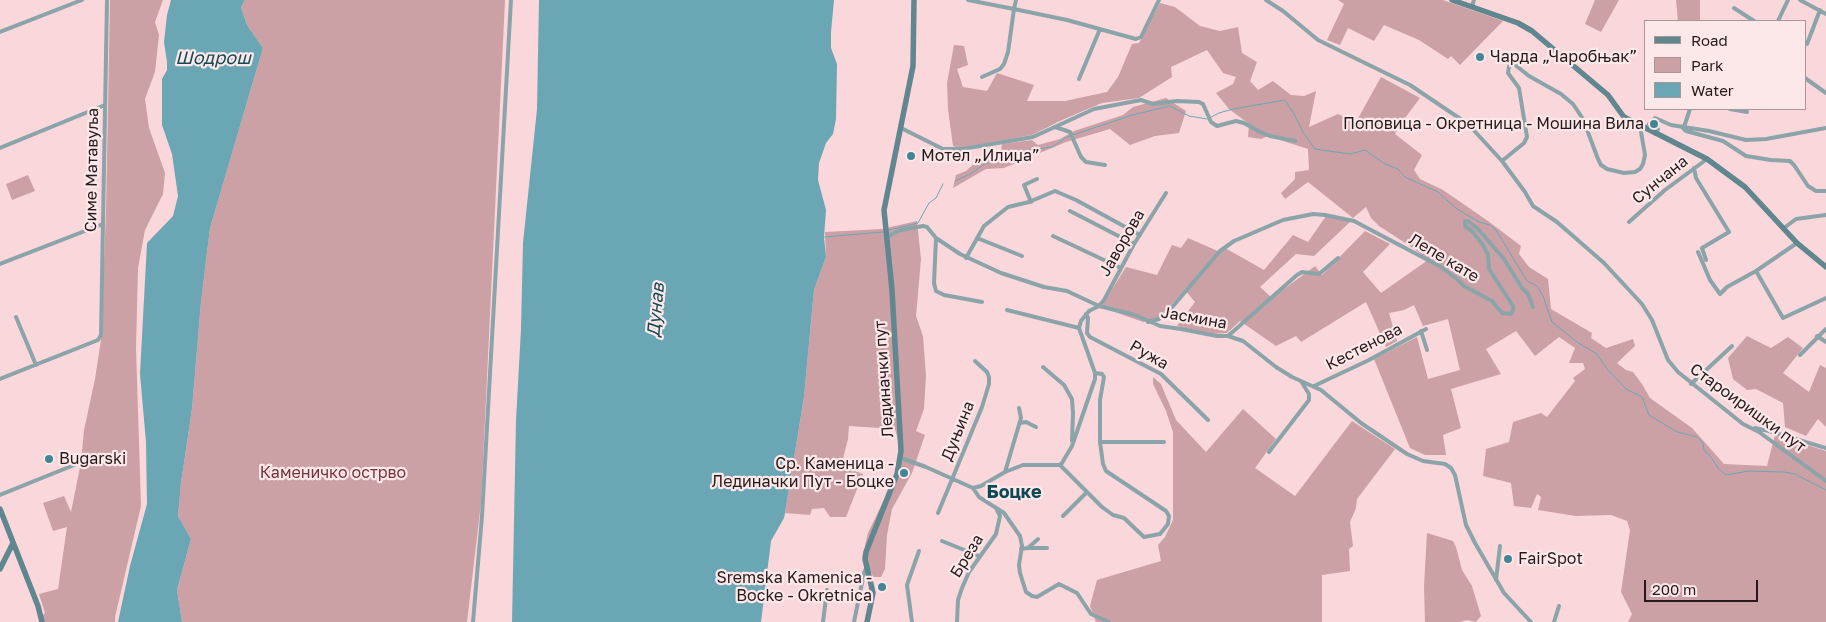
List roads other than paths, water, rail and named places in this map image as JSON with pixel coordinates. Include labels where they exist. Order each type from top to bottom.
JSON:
[{"type":"main road","name":"Лединачки пут","points":[[867,622],[873,593],[865,559],[866,548],[901,458],[902,443],[885,225],[886,196],[913,66],[914,0]]},
{"type":"main road","points":[[1452,0],[1473,3],[1532,30],[1604,91],[1624,117],[1707,159],[1745,187],[1797,243],[1826,267]]},
{"type":"main road","points":[[0,509],[38,606],[42,622]]},
{"type":"main road","points":[[0,569],[13,543]]},
{"type":"main road","points":[[7,556],[17,553]]},
{"type":"street","points":[[0,32],[82,0]]},
{"type":"street","name":"Симе Матавуља","points":[[36,365],[98,340],[101,332],[107,0]]},
{"type":"street","points":[[473,622],[482,516],[511,0]]},
{"type":"street","points":[[968,0],[1067,20],[1134,39],[1139,38],[1159,0]]},
{"type":"street","points":[[982,77],[1000,69],[1004,64],[1008,52],[1016,0]]},
{"type":"street","name":"Староиришки пут","points":[[1266,0],[1283,11],[1318,40],[1410,85],[1468,124],[1502,161],[1533,206],[1558,222],[1597,257],[1642,304],[1652,320],[1668,360],[1691,384],[1743,424],[1826,481]]},
{"type":"street","points":[[1778,20],[1788,0]]},
{"type":"street","points":[[1800,0],[1826,14]]},
{"type":"street","points":[[1734,8],[1752,20]]},
{"type":"street","points":[[1807,44],[1820,10]]},
{"type":"street","points":[[1079,79],[1100,29]]},
{"type":"street","points":[[1502,161],[1528,137],[1519,88],[1508,73],[1509,66],[1514,64],[1529,76],[1561,94],[1573,104],[1583,119],[1601,165],[1624,173],[1635,172],[1643,164],[1646,155],[1645,126],[1655,118],[1671,125],[1708,130],[1746,140],[1766,139],[1826,128]]},
{"type":"street","points":[[1806,79],[1826,92]]},
{"type":"street","points":[[901,128],[943,149],[962,149],[1033,137],[1094,109],[1141,100],[1153,104],[1177,101],[1199,102],[1203,104],[1211,122],[1217,126],[1236,120],[1270,136],[1295,141]]},
{"type":"street","points":[[0,148],[106,106]]},
{"type":"street","points":[[1683,127],[1690,110]]},
{"type":"street","points":[[1736,110],[1747,112]]},
{"type":"street","points":[[1683,127],[1686,131],[1723,141],[1746,156],[1790,161],[1808,186],[1816,191],[1826,191]]},
{"type":"street","points":[[1054,128],[1072,135],[1081,157],[1086,162],[1105,165]]},
{"type":"street","name":"Сунчана","points":[[1629,222],[1665,190],[1707,159]]},
{"type":"street","points":[[1694,168],[1696,178],[1729,232],[1702,248],[1706,260]]},
{"type":"street","points":[[1031,202],[1024,186],[1037,179]]},
{"type":"street","points":[[966,258],[984,226],[1008,207],[1031,202],[1058,192],[1140,234]]},
{"type":"street","name":"Јаворова","points":[[1100,306],[1134,244],[1166,193]]},
{"type":"street","points":[[1070,211],[1134,244]]},
{"type":"street","name":"Лепе кате","points":[[1148,322],[1159,319],[1168,312],[1220,251],[1234,241],[1283,220],[1313,214],[1354,221],[1441,267],[1464,286],[1492,301],[1502,313],[1511,314],[1513,306],[1489,269],[1488,255],[1472,231],[1464,226],[1465,221],[1468,221],[1479,230],[1504,259],[1522,288],[1528,294],[1533,307]]},
{"type":"street","points":[[1784,228],[1796,220],[1826,215]]},
{"type":"street","points":[[0,264],[103,224]]},
{"type":"street","name":"Јасмина","points":[[886,235],[921,225],[927,227],[936,238],[966,258],[1001,274],[1044,287],[1067,291],[1100,306],[1135,315],[1148,322],[1167,328],[1228,336],[1243,340],[1276,368],[1314,386],[1361,423],[1407,454],[1423,461],[1440,462],[1451,468],[1455,475],[1466,525],[1509,601],[1531,622]]},
{"type":"street","points":[[1053,236],[1121,268]]},
{"type":"street","points":[[936,238],[934,283],[936,291],[944,295],[982,302]]},
{"type":"street","points":[[977,238],[1022,256]]},
{"type":"street","points":[[1698,252],[1710,280],[1720,294],[1727,286],[1756,271],[1797,243]]},
{"type":"street","points":[[1228,336],[1297,275],[1302,272],[1319,274],[1338,258]]},
{"type":"street","points":[[1756,271],[1785,319],[1826,298]]},
{"type":"street","points":[[973,488],[981,486],[1005,472],[1030,464],[1060,465],[1065,461],[1084,409],[1090,398],[1095,373],[1079,328],[1086,314],[1100,306]]},
{"type":"street","points":[[1007,310],[1079,328]]},
{"type":"street","name":"Ружа","points":[[1086,314],[1088,318],[1087,332],[1090,337],[1161,374],[1208,420]]},
{"type":"street","points":[[0,379],[36,365],[16,317]]},
{"type":"street","points":[[1800,355],[1826,329]]},
{"type":"street","name":"Кестенова","points":[[1314,386],[1369,360],[1423,330],[1427,350]]},
{"type":"street","points":[[1817,336],[1826,342]]},
{"type":"street","points":[[1691,384],[1732,346]]},
{"type":"street","name":"Дуњина","points":[[938,513],[982,407],[989,384],[989,377],[986,372],[975,361]]},
{"type":"street","points":[[1043,366],[1064,385],[1072,399],[1072,446]]},
{"type":"street","points":[[1060,465],[1102,507],[1113,515],[1124,518],[1144,537],[1160,534],[1166,527],[1169,520],[1166,511],[1106,471],[1103,464],[1100,442],[1100,400],[1104,377],[1102,374],[1095,373]]},
{"type":"street","points":[[1269,452],[1309,400],[1309,394],[1301,381]]},
{"type":"street","points":[[1005,472],[1020,423],[1021,414],[1019,408]]},
{"type":"street","points":[[1020,423],[1026,422],[1036,427]]},
{"type":"street","points":[[1750,428],[1769,431],[1826,448]]},
{"type":"street","points":[[1100,442],[1164,442]]},
{"type":"street","points":[[901,458],[973,488],[979,497],[994,506],[1008,518],[1021,540],[1019,565],[1026,592],[1037,596],[1059,584],[1077,593],[1091,614],[1109,622]]},
{"type":"street","points":[[0,495],[79,463]]},
{"type":"street","points":[[1063,516],[1086,492]]},
{"type":"street","name":"Бреза","points":[[957,622],[959,594],[969,572],[996,534],[1000,516],[994,506]]},
{"type":"street","points":[[942,540],[979,556]]},
{"type":"street","points":[[1028,548],[1038,540]]},
{"type":"street","points":[[1496,580],[1500,546]]},
{"type":"street","points":[[1021,549],[1047,548]]},
{"type":"street","points":[[912,622],[907,585],[919,551]]},
{"type":"street","points":[[854,622],[867,566]]},
{"type":"street","points":[[823,622],[827,590]]},
{"type":"street","points":[[1554,622],[1559,606]]},
{"type":"water","name":"Шодрош","points":[[171,0],[245,0],[241,7],[247,25],[263,48],[210,228],[201,302],[192,409],[178,516],[191,539],[177,590],[182,622],[118,622],[130,566],[147,504],[146,442],[140,374],[147,243],[173,216],[178,196],[172,154],[162,125],[162,79],[167,70],[164,42]]},
{"type":"water","name":"Дунав","points":[[539,0],[834,0],[831,48],[837,64],[836,119],[833,134],[826,143],[819,163],[818,180],[826,210],[824,237],[826,257],[814,290],[804,397],[784,518],[771,541],[761,622],[512,622],[516,420],[523,243],[537,109]]},
{"type":"waterway","points":[[955,181],[986,163],[1013,160],[1023,151],[1052,147],[1067,137],[1132,115],[1170,106],[1189,116],[1207,119],[1233,109],[1285,100],[1315,149],[1350,154],[1365,150],[1385,164],[1398,169],[1405,177],[1438,192],[1457,209],[1479,222],[1490,225],[1496,230],[1527,281],[1537,286],[1543,296],[1552,322],[1577,342],[1597,354],[1607,369],[1626,389],[1642,397],[1649,415],[1677,432],[1697,437],[1703,443],[1704,450],[1726,475],[1749,471],[1784,472],[1795,474],[1826,490]]},
{"type":"waterway","points":[[889,230],[918,223],[929,203],[936,198],[943,184]]},
{"type":"waterway","points":[[824,237],[883,232]]},
{"type":"place","name":"Чарда „Чаробњак”","points":[[1480,57]]},
{"type":"place","name":"Поповица - Окретница - Мошина Вила","points":[[1654,124]]},
{"type":"place","name":"Мотел „Илиџа”","points":[[911,156]]},
{"type":"place","name":"Bugarski","points":[[49,459]]},
{"type":"place","name":"Ср. Каменица - Лединачки Пут - Боцке","points":[[904,473]]},
{"type":"place","name":"FairSpot","points":[[1508,559]]},
{"type":"place","name":"Sremska Kamenica - Bocke - Okretnica","points":[[882,587]]},
{"type":"district","name":"Боцке","points":[[1014,492]]},
{"type":"park label","name":"Каменичко острво","points":[[333,473]]}]
